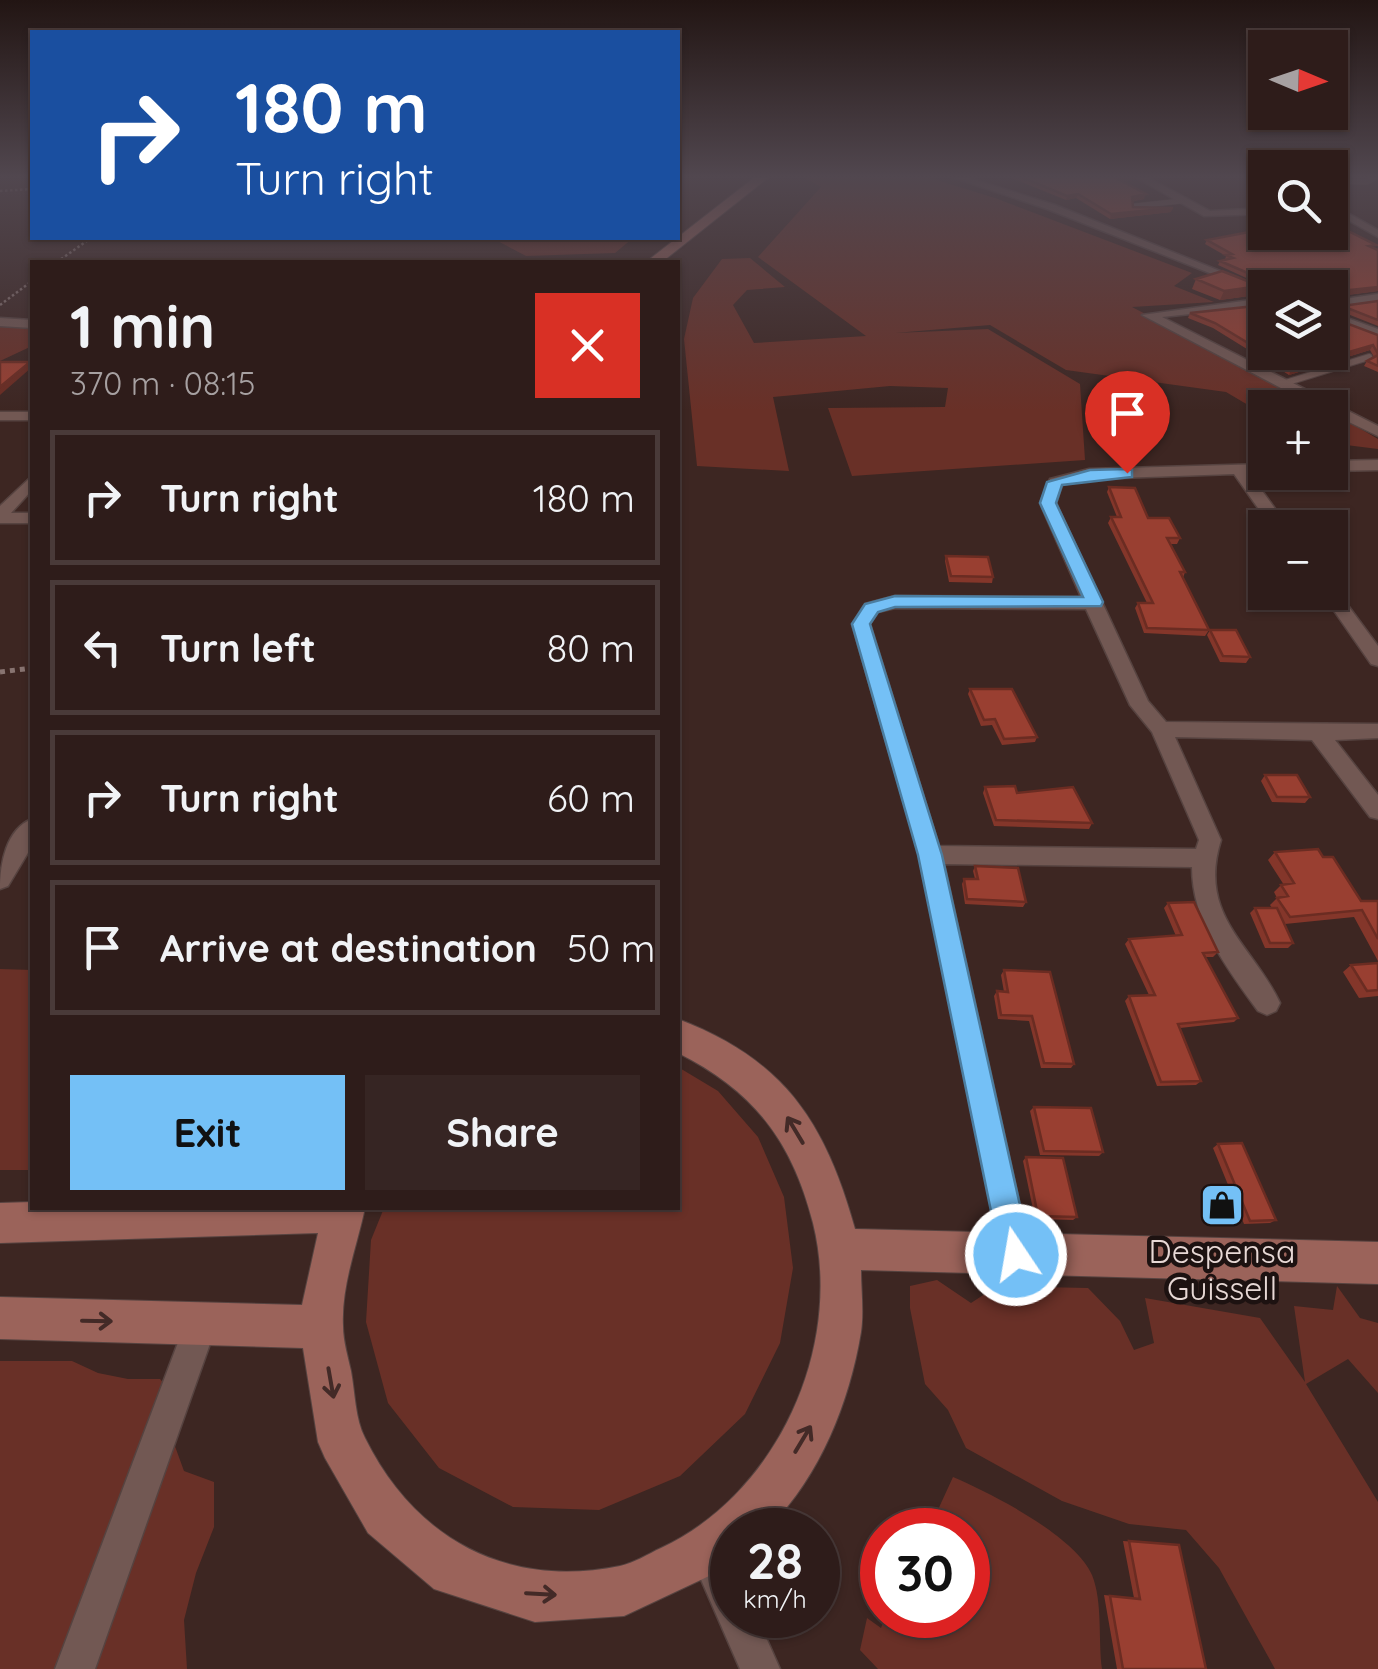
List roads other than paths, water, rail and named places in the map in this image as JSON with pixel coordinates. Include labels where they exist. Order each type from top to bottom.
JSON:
[{"type":"main road","points":[[0,1223],[343,1210],[325,1286],[321,1326],[341,1442],[385,1516],[452,1571],[536,1597],[624,1590],[707,1552],[773,1490],[818,1413],[840,1329],[840,1249],[819,1170],[781,1107],[729,1060],[680,1036]]},
{"type":"main road","points":[[840,1249],[1378,1263]]},
{"type":"main road","points":[[0,1318],[321,1326]]},
{"type":"street","points":[[1172,255],[1248,285]]},
{"type":"street","points":[[1348,302],[1378,298]]},
{"type":"street","points":[[1248,304],[1148,316],[1248,365]]},
{"type":"street","points":[[0,322],[30,324]]},
{"type":"street","points":[[1348,322],[1378,333]]},
{"type":"street","points":[[1258,370],[1378,432]]},
{"type":"street","points":[[0,416],[30,416]]},
{"type":"street","points":[[1348,465],[1378,464]]},
{"type":"street","points":[[1239,470],[1268,510]]},
{"type":"street","points":[[1248,470],[1090,474],[1055,482],[1048,503],[1140,704],[1161,730],[1210,840],[1202,886],[1224,945],[1268,1003]]},
{"type":"street","points":[[0,516],[30,483]]},
{"type":"street","points":[[0,516],[30,518]]},
{"type":"street","points":[[1016,1255],[930,855],[861,624],[871,608],[895,602],[1094,602]]},
{"type":"street","points":[[1341,610],[1378,660]]},
{"type":"street","points":[[1161,730],[1378,731]]},
{"type":"street","points":[[1318,732],[1378,811]]},
{"type":"street","points":[[15,866],[30,832]]},
{"type":"street","points":[[930,855],[1204,858]]},
{"type":"street","points":[[75,1669],[201,1324]]},
{"type":"street","points":[[707,1552],[710,1559]]},
{"type":"street","points":[[746,1638],[760,1669]]},
{"type":"lane","points":[[1285,383],[1368,358]]},
{"type":"place","name":"Despensa Guissell","points":[[1222,1205]]}]
